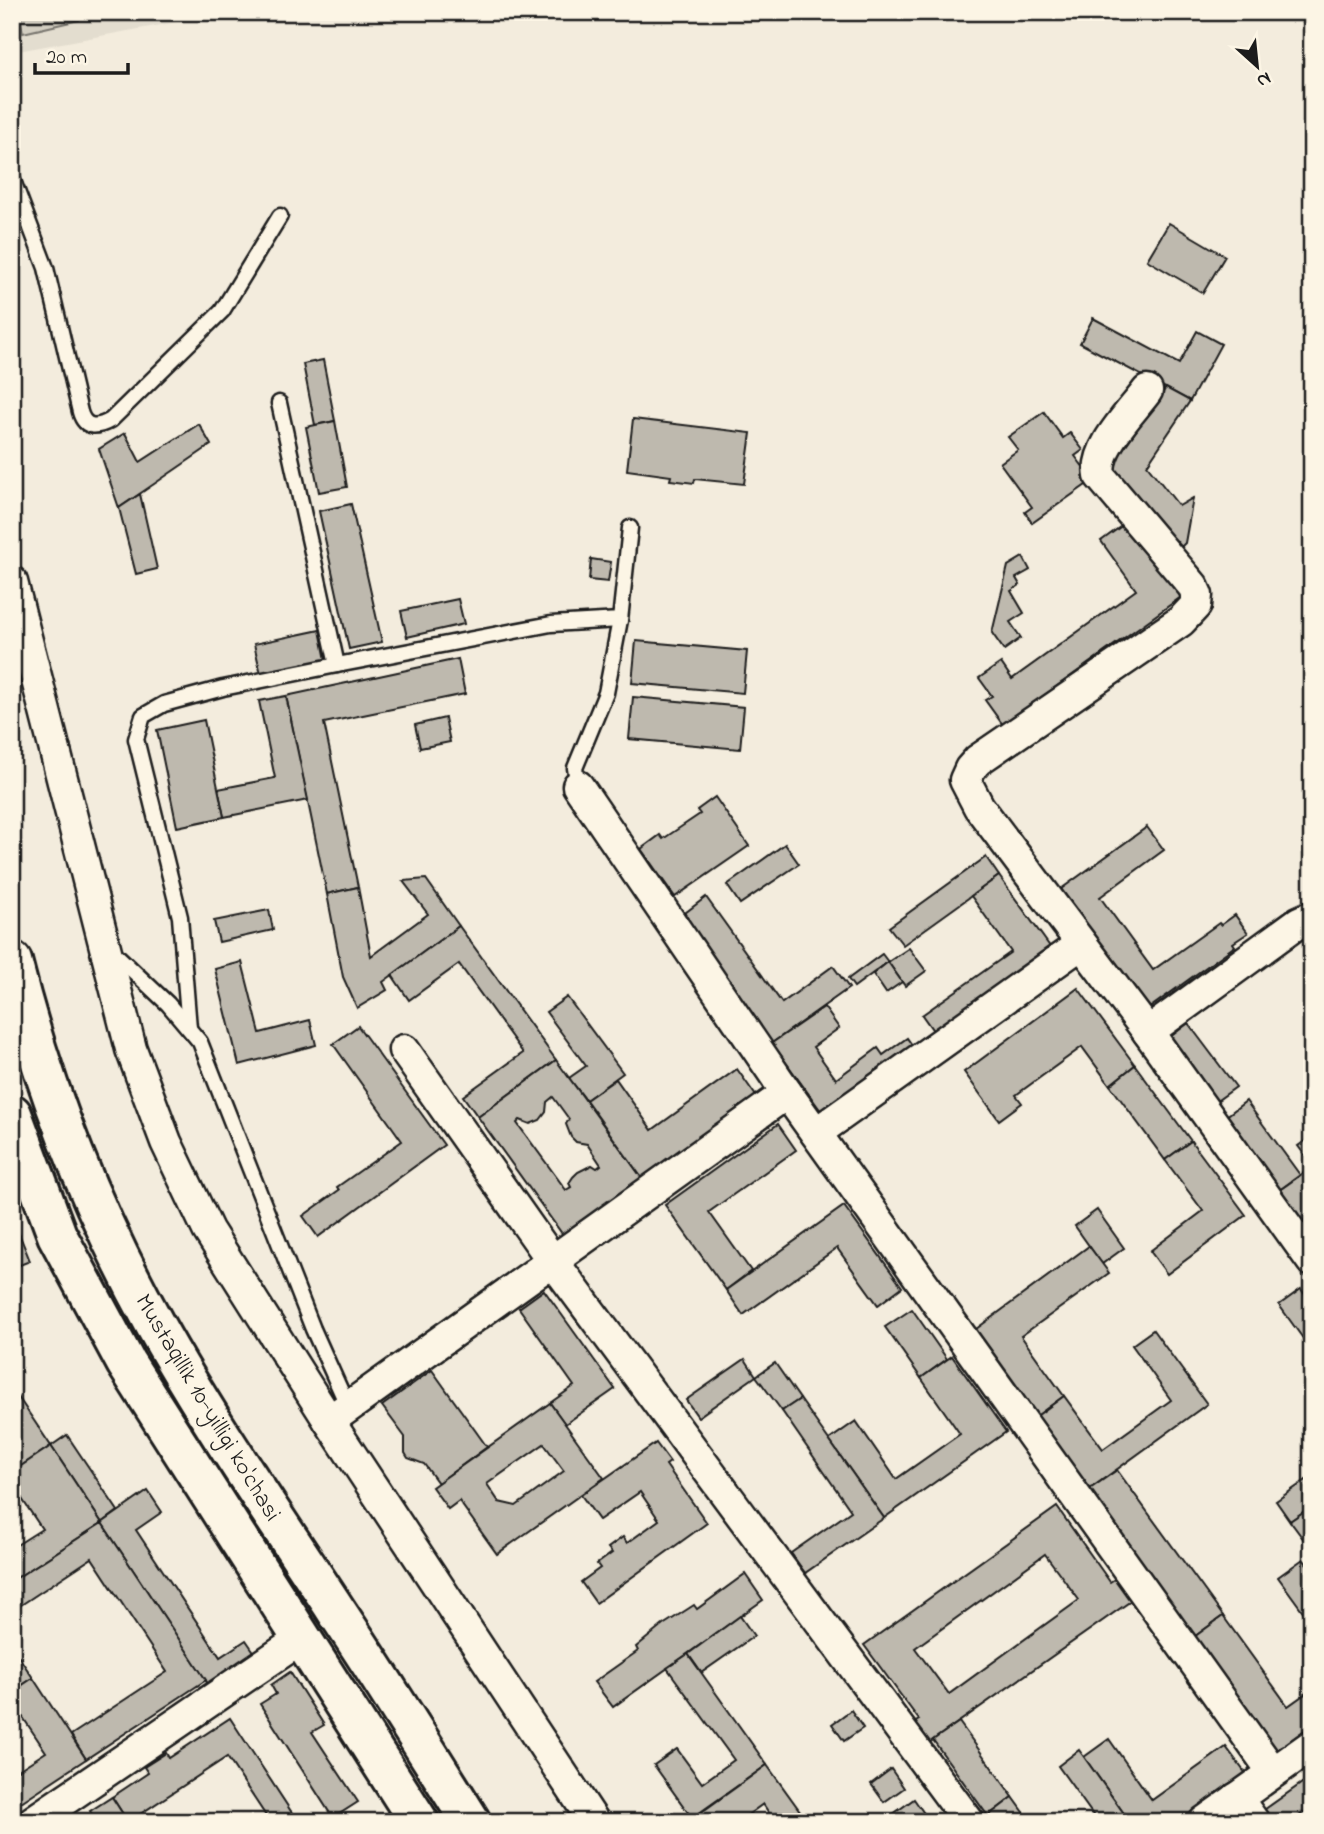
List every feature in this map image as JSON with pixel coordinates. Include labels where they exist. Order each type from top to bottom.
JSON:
[{"type":"main road","name":"Mustaqillik 10-yilligi ko'chasi","points":[[12,961],[51,1092],[92,1198],[155,1325],[247,1476],[471,1822]]},
{"type":"main road","name":"Mustaqillik 10-yilligi ko'chasi","points":[[12,1114],[57,1235],[126,1363],[419,1822]]},
{"type":"street","points":[[1147,391],[1102,452],[1100,476],[1193,586],[1197,594],[1196,605],[1181,621],[978,760],[965,780],[979,807],[1148,1031],[1312,1261]]},
{"type":"street","points":[[12,582],[131,1049],[166,1142],[208,1230],[338,1414],[594,1822]]},
{"type":"street","points":[[579,786],[787,1093],[1273,1772]]},
{"type":"street","points":[[1148,1031],[1299,922],[1312,916]]},
{"type":"street","points":[[816,1133],[1082,944]]},
{"type":"street","points":[[404,1050],[552,1260],[969,1822]]},
{"type":"street","points":[[338,1414],[787,1093]]},
{"type":"street","points":[[32,1822],[301,1639]]},
{"type":"street","points":[[1204,1822],[1246,1810],[1273,1772],[1312,1745]]},
{"type":"lane","points":[[12,178],[46,268],[82,420],[89,426],[101,426],[111,420],[222,311],[280,216]]},
{"type":"lane","points":[[279,403],[337,665]]},
{"type":"lane","points":[[579,786],[575,768],[606,693],[621,620],[630,528]]},
{"type":"lane","points":[[189,1028],[180,917],[136,739],[143,716],[164,704],[223,688],[337,665],[551,624],[621,620]]},
{"type":"lane","points":[[104,943],[168,1004],[200,1042],[313,1329],[338,1414]]},
{"type":"shaded area","points":[[12,12],[232,12],[18,51],[12,28]]},
{"type":"shaded area","points":[[19,12],[77,12],[79,20],[23,33]]},
{"type":"building","points":[[1169,223],[1225,256],[1203,293],[1147,260]]},
{"type":"building","points":[[1093,318],[1179,364],[1197,331],[1221,344],[1190,401],[1080,343]]},
{"type":"building","points":[[323,360],[335,421],[315,425],[303,364]]},
{"type":"building","points":[[1166,388],[1190,401],[1147,465],[1179,506],[1193,498],[1185,543],[1177,551],[1111,466]]},
{"type":"building","points":[[1044,412],[1063,438],[1070,433],[1083,450],[1075,456],[1093,480],[1032,523],[1025,512],[1032,507],[1000,463],[1018,450],[1008,437]]},
{"type":"building","points":[[633,419],[751,433],[744,484],[695,479],[694,483],[670,480],[671,476],[627,470]]},
{"type":"building","points":[[335,421],[347,487],[319,492],[306,427]]},
{"type":"building","points":[[199,424],[211,445],[119,508],[99,449],[125,433],[140,462]]},
{"type":"building","points":[[140,494],[157,569],[136,574],[119,508]]},
{"type":"building","points":[[351,504],[382,642],[349,649],[319,511]]},
{"type":"building","points":[[1127,522],[1181,597],[1003,725],[985,700],[992,696],[979,678],[1001,663],[1012,679],[1136,590],[1101,541]]},
{"type":"building","points":[[1023,557],[1030,570],[1016,578],[1020,585],[1011,591],[1024,613],[1010,622],[1021,638],[1004,650],[992,633],[1008,566]]},
{"type":"building","points":[[591,559],[611,562],[608,582],[589,580]]},
{"type":"building","points":[[458,599],[464,624],[407,637],[401,611]]},
{"type":"building","points":[[320,630],[326,660],[261,674],[254,644]]},
{"type":"building","points":[[636,641],[747,651],[743,693],[632,683]]},
{"type":"building","points":[[458,659],[465,694],[324,723],[358,887],[327,894],[286,696]]},
{"type":"building","points":[[286,696],[308,800],[224,817],[218,789],[275,778],[259,701]]},
{"type":"building","points":[[633,697],[744,707],[740,749],[629,739]]},
{"type":"building","points":[[445,718],[450,742],[420,748],[415,725]]},
{"type":"building","points":[[204,720],[224,817],[177,827],[157,730]]},
{"type":"building","points":[[715,797],[749,846],[675,897],[641,849],[660,835],[663,839],[700,814],[697,810]]},
{"type":"building","points":[[1147,827],[1164,850],[1100,897],[1153,970],[1219,923],[1221,925],[1235,915],[1248,933],[1233,943],[1235,946],[1148,1009],[1061,889]]},
{"type":"building","points":[[785,844],[799,864],[740,904],[727,885]]},
{"type":"building","points":[[986,857],[999,876],[903,945],[889,927]]},
{"type":"building","points":[[999,876],[1056,955],[939,1039],[922,1015],[1011,952],[971,896]]},
{"type":"building","points":[[426,879],[459,926],[383,982],[387,990],[357,1008],[343,977],[327,894],[358,887],[371,956],[428,914],[403,881]]},
{"type":"building","points":[[706,897],[782,1003],[833,966],[849,988],[772,1043],[681,916]]},
{"type":"building","points":[[269,910],[273,930],[219,942],[214,921]]},
{"type":"building","points":[[459,926],[556,1060],[478,1117],[463,1096],[523,1053],[459,964],[409,1000],[392,975]]},
{"type":"building","points":[[909,948],[926,971],[905,986],[888,962]]},
{"type":"building","points":[[882,954],[888,962],[854,987],[848,979]]},
{"type":"building","points":[[242,962],[260,1033],[310,1020],[316,1045],[239,1065],[215,969]]},
{"type":"building","points":[[888,962],[902,982],[886,993],[873,974]]},
{"type":"building","points":[[1078,988],[1135,1065],[1110,1085],[1082,1047],[1016,1095],[1022,1103],[999,1120],[964,1072]]},
{"type":"building","points":[[567,997],[623,1073],[586,1100],[569,1078],[586,1066],[546,1012]]},
{"type":"building","points":[[824,1007],[839,1028],[813,1047],[836,1079],[878,1048],[883,1055],[907,1038],[919,1055],[829,1122],[772,1043]]},
{"type":"building","points":[[1188,1023],[1236,1087],[1211,1105],[1164,1042]]},
{"type":"building","points":[[358,1026],[444,1145],[318,1237],[303,1216],[339,1190],[337,1187],[402,1141],[333,1044]]},
{"type":"building","points":[[556,1060],[642,1178],[563,1235],[478,1117]],"holes":[[[553,1097],[569,1119],[566,1124],[571,1137],[576,1142],[587,1144],[601,1165],[597,1168],[592,1165],[578,1172],[569,1183],[571,1187],[566,1190],[517,1123],[520,1120],[530,1124],[540,1120],[546,1112],[547,1102]]]},
{"type":"building","points":[[1135,1065],[1191,1141],[1165,1160],[1110,1085]]},
{"type":"building","points":[[737,1069],[756,1096],[642,1178],[586,1100],[616,1079],[652,1130]]},
{"type":"building","points":[[1246,1101],[1300,1175],[1274,1194],[1220,1121]]},
{"type":"building","points":[[778,1124],[796,1150],[709,1212],[751,1271],[726,1290],[665,1205]]},
{"type":"building","points":[[1312,1136],[1312,1165],[1298,1146]]},
{"type":"building","points":[[1191,1141],[1246,1215],[1167,1274],[1150,1251],[1203,1211],[1165,1160]]},
{"type":"building","points":[[1312,1167],[1312,1246],[1274,1194]]},
{"type":"building","points":[[844,1206],[902,1287],[878,1305],[837,1248],[743,1315],[726,1290]]},
{"type":"building","points":[[1097,1210],[1124,1248],[1102,1264],[1075,1226]]},
{"type":"building","points":[[12,1216],[30,1261],[12,1268]]},
{"type":"building","points":[[1089,1246],[1109,1273],[1021,1336],[1064,1396],[1034,1418],[972,1332]]},
{"type":"building","points":[[1301,1289],[1312,1305],[1312,1351],[1279,1305]]},
{"type":"building","points":[[544,1290],[615,1389],[565,1424],[550,1403],[574,1386],[519,1308]]},
{"type":"building","points":[[912,1309],[947,1359],[921,1378],[885,1327]]},
{"type":"building","points":[[1153,1330],[1207,1404],[1087,1491],[1034,1418],[1064,1396],[1103,1449],[1171,1400],[1132,1345]]},
{"type":"building","points":[[952,1356],[1006,1432],[884,1518],[829,1440],[856,1421],[896,1479],[960,1434],[921,1378]]},
{"type":"building","points":[[745,1359],[756,1376],[698,1417],[686,1400]]},
{"type":"building","points":[[775,1363],[800,1399],[782,1411],[756,1376]]},
{"type":"building","points":[[432,1370],[487,1447],[438,1483],[424,1464],[408,1458],[405,1453],[405,1437],[382,1406]]},
{"type":"building","points":[[12,1388],[51,1446],[12,1472]]},
{"type":"building","points":[[800,1399],[884,1518],[805,1573],[791,1553],[851,1511],[782,1411]]},
{"type":"building","points":[[550,1403],[604,1478],[497,1554],[459,1501],[448,1509],[432,1487]],"holes":[[[544,1444],[564,1471],[516,1506],[499,1502],[487,1484]]]},
{"type":"building","points":[[67,1435],[118,1511],[102,1523],[51,1446]]},
{"type":"building","points":[[656,1443],[670,1462],[666,1465],[707,1523],[596,1603],[581,1582],[600,1568],[597,1564],[612,1553],[608,1548],[623,1537],[627,1543],[659,1520],[640,1492],[599,1520],[581,1495]]},
{"type":"building","points":[[51,1446],[102,1523],[12,1581],[12,1548],[42,1529],[22,1499],[12,1506],[12,1472]]},
{"type":"building","points":[[1117,1470],[1223,1616],[1194,1637],[1087,1491]]},
{"type":"building","points":[[1312,1476],[1312,1506],[1290,1521],[1276,1501]]},
{"type":"building","points":[[148,1491],[162,1512],[136,1530],[220,1657],[246,1640],[257,1656],[210,1687],[102,1523]]},
{"type":"building","points":[[1312,1506],[1312,1541],[1307,1544],[1290,1521]]},
{"type":"building","points":[[1057,1507],[1110,1582],[1119,1576],[1135,1598],[926,1745],[911,1725],[919,1720],[864,1645]],"holes":[[[1045,1554],[1079,1600],[949,1694],[915,1648]]]},
{"type":"building","points":[[102,1523],[206,1680],[86,1759],[71,1735],[167,1672],[92,1558],[12,1611],[12,1581]]},
{"type":"building","points":[[1303,1559],[1312,1570],[1312,1624],[1278,1577]]},
{"type":"building","points":[[745,1574],[763,1600],[613,1707],[594,1682],[638,1651],[636,1647],[663,1625],[694,1605],[697,1609]]},
{"type":"building","points":[[740,1616],[754,1636],[701,1673],[688,1654]]},
{"type":"building","points":[[1223,1616],[1288,1706],[1312,1689],[1312,1725],[1276,1751],[1194,1637]]},
{"type":"building","points":[[688,1654],[767,1765],[692,1818],[654,1765],[677,1749],[702,1783],[734,1760],[667,1668]]},
{"type":"building","points":[[19,1657],[33,1678],[12,1692],[12,1662]]},
{"type":"building","points":[[290,1672],[324,1725],[312,1732],[358,1802],[333,1818],[260,1704],[276,1694],[271,1685]]},
{"type":"building","points":[[33,1678],[86,1759],[12,1808],[12,1774],[46,1752],[12,1701],[12,1692]]},
{"type":"building","points":[[851,1710],[863,1728],[844,1741],[832,1724]]},
{"type":"building","points":[[230,1718],[298,1822],[270,1822],[227,1757],[128,1822],[112,1797],[148,1773],[144,1767],[166,1753],[169,1758]]},
{"type":"building","points":[[959,1722],[1013,1797],[988,1816],[933,1740]]},
{"type":"building","points":[[1109,1739],[1152,1800],[1226,1747],[1246,1774],[1180,1822],[1130,1822],[1084,1757]]},
{"type":"building","points":[[1079,1750],[1130,1822],[1098,1822],[1058,1766]]},
{"type":"building","points":[[767,1765],[808,1822],[775,1822],[763,1804],[738,1822],[688,1822]]},
{"type":"building","points":[[891,1769],[904,1788],[884,1802],[871,1784]]},
{"type":"building","points":[[1312,1776],[1312,1807],[1299,1816],[1303,1822],[1267,1822],[1261,1812]]},
{"type":"building","points":[[112,1797],[128,1822],[97,1822],[90,1811]]},
{"type":"building","points":[[1013,1797],[1031,1822],[992,1822],[988,1816]]},
{"type":"building","points":[[914,1799],[930,1822],[882,1822]]}]
